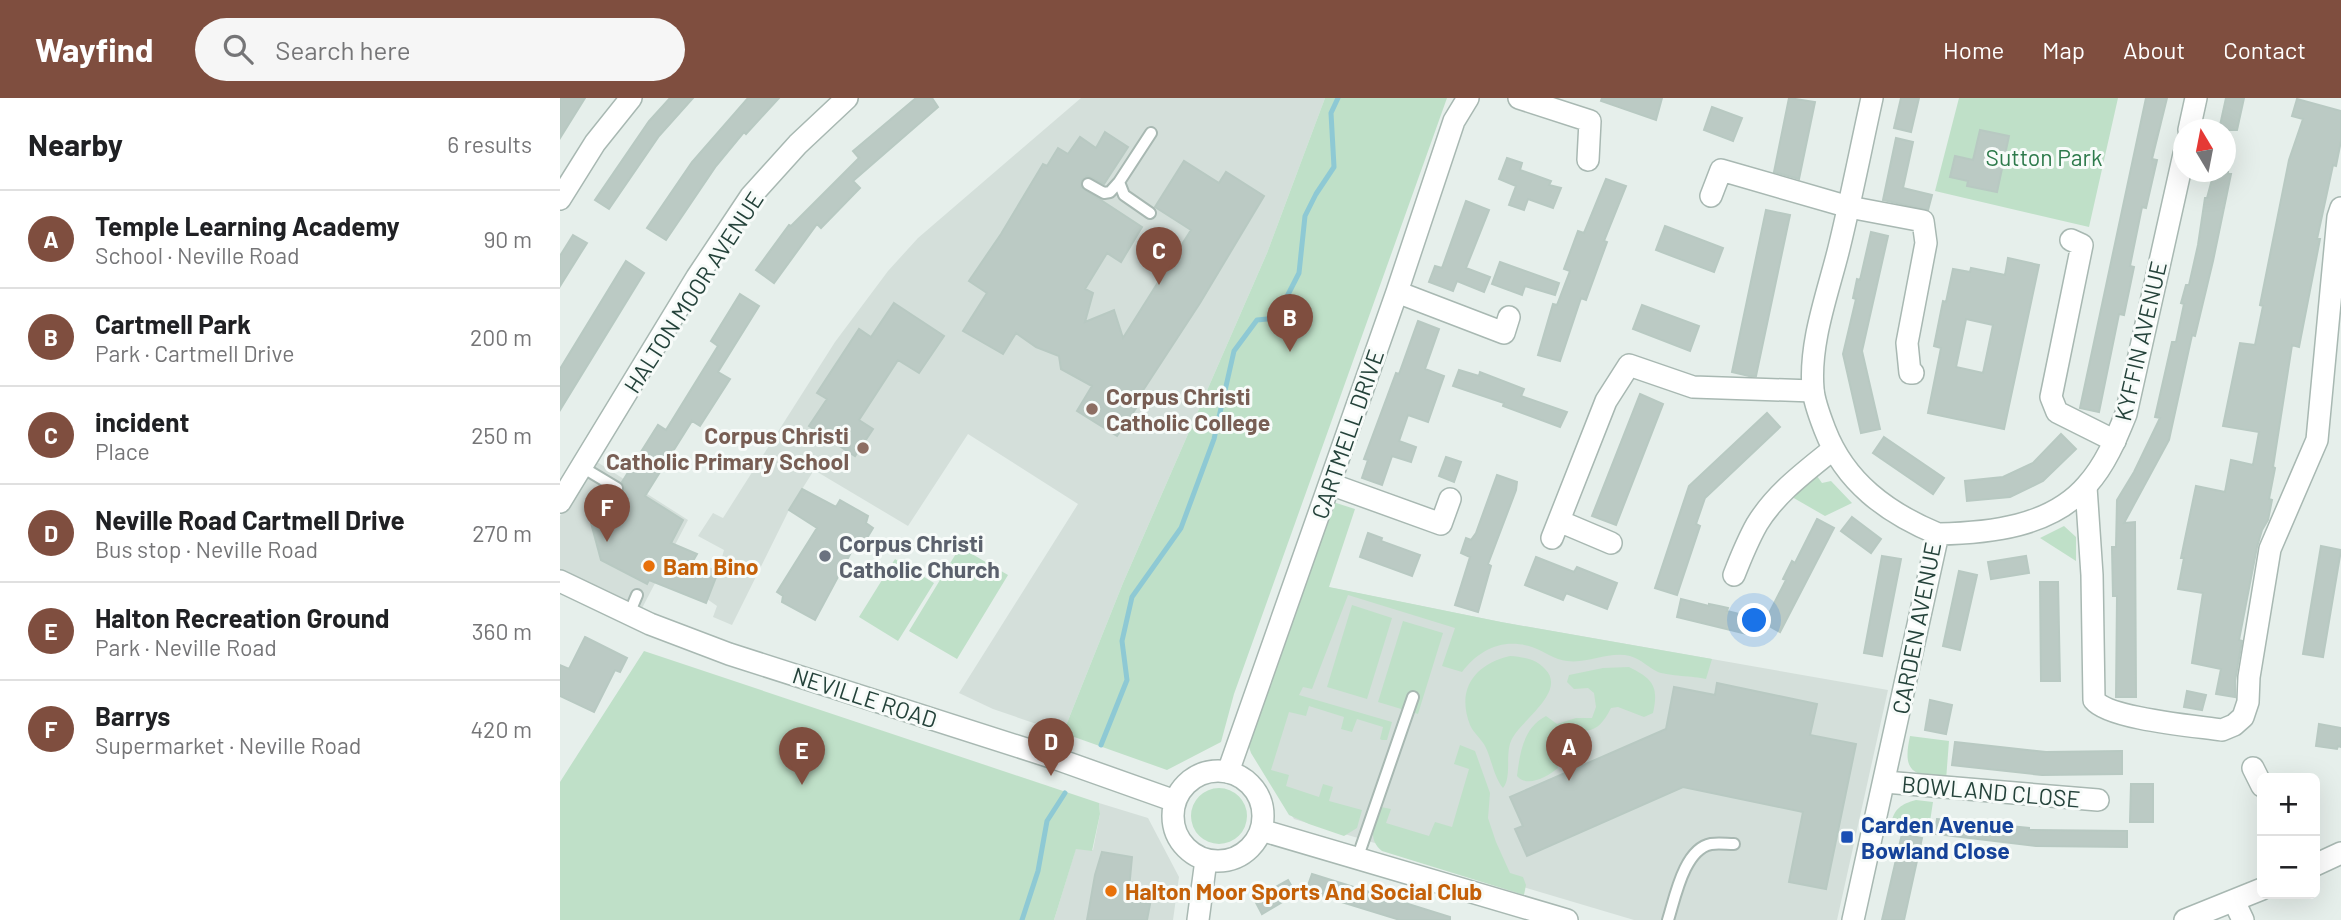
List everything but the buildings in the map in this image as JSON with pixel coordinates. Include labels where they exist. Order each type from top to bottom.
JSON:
[{"type":"street","points":[[560,199],[595,143],[631,98]]},
{"type":"street","name":"HALTON MOOR AVENUE","points":[[560,502],[697,277],[751,196],[798,144],[847,98]]},
{"type":"street","name":"CARTMELL DRIVE","points":[[1228,772],[1397,292],[1454,121],[1468,98]]},
{"type":"street","points":[[1519,98],[1594,122],[1588,160]]},
{"type":"street","name":"CARDEN AVENUE","points":[[1853,920],[1938,534],[1906,521],[1851,478],[1832,450],[1813,391],[1818,332],[1872,98]]},
{"type":"street","points":[[2191,119],[2196,98]]},
{"type":"street","points":[[1711,196],[1721,170],[1849,207],[1923,221],[1926,243],[1907,343],[1910,373],[1913,373]]},
{"type":"street","name":"KYFFIN AVENUE","points":[[1938,534],[2005,528],[2039,518],[2063,505],[2086,487],[2115,441],[2126,414],[2177,182]]},
{"type":"street","points":[[2086,487],[2092,575],[2094,700],[2105,709],[2126,715],[2222,730],[2234,725],[2243,717],[2248,702],[2249,677],[2270,549],[2316,440],[2341,208]]},
{"type":"street","points":[[2071,240],[2081,245],[2052,397],[2057,411],[2115,441]]},
{"type":"street","points":[[1397,292],[1504,332]]},
{"type":"street","points":[[1611,543],[1555,529],[1626,358],[1693,387],[1813,391]]},
{"type":"street","points":[[1734,575],[1752,533],[1766,511],[1784,491],[1832,450]]},
{"type":"street","points":[[1330,484],[1438,532],[1450,499]]},
{"type":"street","name":"NEVILLE ROAD","points":[[560,581],[633,605],[729,654],[1054,758],[1175,801]]},
{"type":"street","points":[[1216,771],[1228,772],[1242,778],[1254,788],[1261,802],[1261,830],[1255,842],[1233,859],[1220,862],[1206,860],[1187,849],[1174,830],[1172,816],[1175,801],[1182,788],[1196,776],[1216,771]]},
{"type":"street","name":"BOWLAND CLOSE","points":[[1885,782],[2098,800]]},
{"type":"street","points":[[1261,830],[1567,920]]},
{"type":"street","points":[[2320,863],[2341,853]]},
{"type":"street","points":[[1198,920],[1206,860]]},
{"type":"street","points":[[2185,920],[2238,910],[2257,893]]},
{"type":"lane","points":[[1088,184],[1104,193],[1110,192],[1151,133]]},
{"type":"lane","points":[[1119,182],[1124,195],[1150,213]]},
{"type":"lane","points":[[582,467],[617,488]]},
{"type":"lane","points":[[1357,859],[1413,697]]},
{"type":"lane","points":[[1668,920],[1684,871],[1694,854],[1709,844],[1734,844]]},
{"type":"shaded area","name":"Corpus Christi Catholic College","points":[[1081,98],[1325,98],[1267,253],[1123,583],[1063,733],[993,709],[959,693],[1078,504],[968,434],[908,526],[814,470],[789,510],[732,625],[713,617],[717,606],[707,599],[724,550],[698,536],[713,513],[723,518],[835,342],[888,271],[918,238]]},
{"type":"shaded area","points":[[594,460],[688,520],[640,612],[560,573],[560,516]]},
{"type":"shaded area","points":[[1303,582],[1501,622],[1888,690],[1837,920],[1634,920],[1294,819],[1248,744]]},
{"type":"shaded area","points":[[1099,803],[1148,818],[1179,877],[1173,920],[1054,920],[1076,848],[1093,850],[1100,814]]},
{"type":"green space","points":[[1325,98],[1447,98],[1234,694],[1221,742],[1167,770],[1063,733],[1123,583],[1267,253]]},
{"type":"green space","name":"Sutton Park","points":[[1959,98],[2118,98],[2089,227],[1935,191]]},
{"type":"green space","points":[[1817,476],[1822,483],[1831,481],[1852,503],[1825,516],[1792,497]]},
{"type":"green space","points":[[1333,502],[1355,509],[1329,587],[1501,622],[1712,659],[1706,679],[1658,672],[1630,656],[1614,655],[1567,661],[1532,647],[1511,644],[1484,652],[1462,672],[1442,666],[1455,628],[1348,595],[1312,689],[1303,687],[1299,695],[1392,722],[1387,740],[1382,740],[1383,727],[1357,719],[1352,732],[1341,729],[1344,717],[1309,706],[1306,716],[1289,712],[1271,770],[1289,775],[1286,786],[1319,797],[1323,784],[1333,787],[1329,801],[1362,810],[1357,828],[1344,836],[1289,815],[1248,744]]},
{"type":"green space","points":[[2064,526],[2076,537],[2076,561],[2040,538]]},
{"type":"green space","points":[[960,547],[1008,575],[957,659],[909,631]]},
{"type":"green space","points":[[895,559],[934,583],[898,641],[859,617]]},
{"type":"green space","points":[[1352,605],[1392,618],[1367,699],[1327,687]]},
{"type":"green space","points":[[1403,621],[1443,633],[1418,714],[1378,702]]},
{"type":"green space","points":[[644,651],[1099,803],[1100,814],[1092,851],[1076,849],[1054,920],[560,920],[560,782]]},
{"type":"green space","points":[[1510,656],[1538,663],[1550,678],[1551,687],[1540,706],[1511,741],[1507,778],[1503,788],[1484,745],[1470,725],[1465,700],[1467,689],[1478,672],[1487,665]]},
{"type":"green space","points":[[1629,667],[1644,675],[1652,684],[1655,696],[1653,713],[1644,717],[1618,707],[1611,708],[1595,728],[1558,736],[1558,768],[1543,778],[1531,781],[1517,776],[1524,742],[1538,721],[1546,716],[1557,724],[1576,718],[1592,718],[1596,707],[1594,693],[1588,688],[1574,689],[1567,682],[1569,675],[1603,668]]},
{"type":"green space","points":[[1910,736],[1949,741],[1946,780],[1925,776],[1913,770],[1908,758]]},
{"type":"green space","points":[[1460,745],[1475,751],[1490,793],[1488,818],[1496,842],[1510,873],[1523,877],[1526,885],[1524,895],[1382,851],[1374,841],[1373,830],[1381,807],[1391,809],[1386,823],[1429,836],[1435,822],[1452,827],[1469,769],[1454,764]]},
{"type":"green space","points":[[1213,788],[1225,788],[1239,796],[1247,810],[1245,827],[1239,836],[1225,844],[1213,844],[1196,832],[1191,822],[1191,810],[1203,793]]},
{"type":"green space","points":[[1916,800],[1933,802],[1929,828],[1891,824],[1899,808]]},
{"type":"waterway","points":[[1101,745],[1127,680],[1122,641],[1132,597],[1181,528],[1214,439],[1234,351],[1257,320],[1276,318],[1299,273],[1305,216],[1334,167],[1331,113],[1338,98]]},
{"type":"waterway","points":[[1022,920],[1038,871],[1047,821],[1065,793]]},
{"type":"place","name":"incident","points":[[1159,285]]},
{"type":"place","name":"Cartmell Park","points":[[1290,352]]},
{"type":"place","name":"Corpus Christi Catholic College","points":[[1092,409]]},
{"type":"place","name":"Corpus Christi Catholic Primary School","points":[[863,448]]},
{"type":"place","name":"Barrys","points":[[607,542]]},
{"type":"place","name":"Corpus Christi Catholic Church","points":[[825,556]]},
{"type":"place","name":"Bam Bino","points":[[649,566]]},
{"type":"place","name":"Neville Road Cartmell Drive","points":[[1051,776]]},
{"type":"place","name":"Temple Learning Academy","points":[[1569,781]]},
{"type":"place","name":"Halton Recreation Ground","points":[[802,785]]},
{"type":"place","name":"Carden Avenue Bowland Close","points":[[1847,837]]},
{"type":"place","name":"Halton Moor Sports And Social Club","points":[[1111,891]]}]
